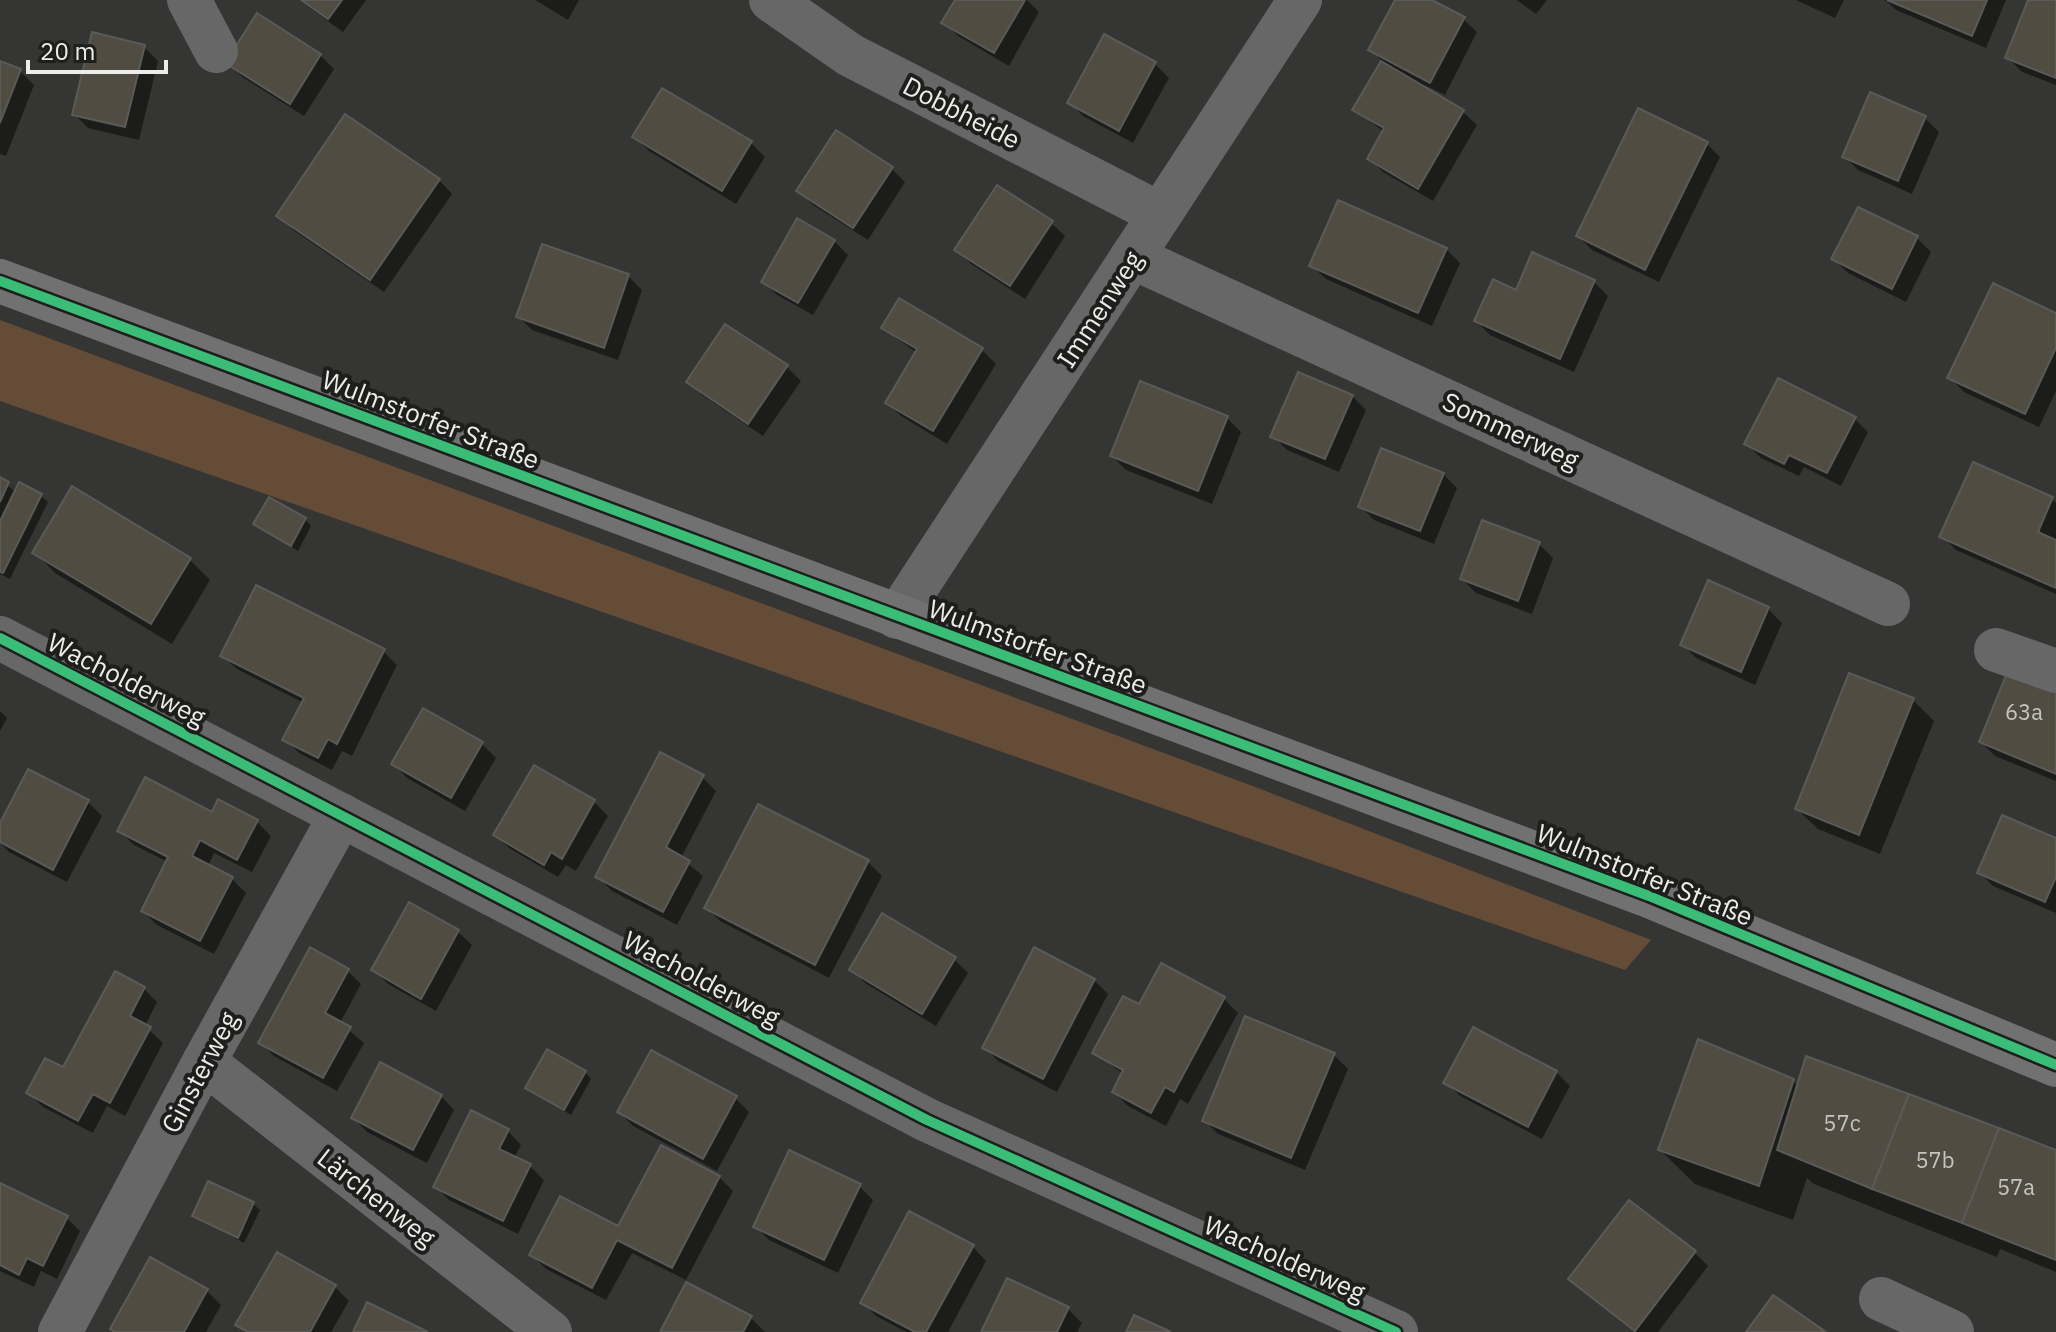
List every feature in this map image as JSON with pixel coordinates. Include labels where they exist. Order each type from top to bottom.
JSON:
[{"type":"main road","name":"Wulmstorfer Straße","points":[[0,281],[1649,896],[2056,1065]]},
{"type":"street","points":[[189,0],[216,51]]},
{"type":"street","name":"Dobbheide","points":[[771,0],[850,55],[1160,214]]},
{"type":"street","name":"Immenweg","points":[[897,617],[1300,0]]},
{"type":"street","name":"Sommerweg","points":[[1132,257],[1888,604]]},
{"type":"street","name":"Wacholderweg","points":[[0,638],[927,1120],[1396,1332]]},
{"type":"street","points":[[1996,650],[2056,671]]},
{"type":"street","name":"Ginsterweg","points":[[60,1332],[204,1062],[341,815]]},
{"type":"street","name":"Lärchenweg","points":[[204,1062],[550,1332]]},
{"type":"street","points":[[1881,1299],[1952,1332]]},
{"type":"shaded area","points":[[0,320],[1258,788],[1651,940],[1625,970],[0,401]]},
{"type":"building","points":[[301,0],[342,0],[328,19]]},
{"type":"building","points":[[955,0],[1025,0],[994,53],[941,23]]},
{"type":"building","points":[[1395,0],[1432,0],[1465,17],[1430,83],[1368,50]]},
{"type":"building","points":[[1887,0],[1987,0],[1972,36]]},
{"type":"building","points":[[2028,0],[2056,0],[2056,78],[2005,58]]},
{"type":"building","points":[[257,13],[321,54],[290,104],[225,63]]},
{"type":"building","points":[[92,32],[145,45],[125,127],[72,115]]},
{"type":"building","points":[[1104,34],[1156,62],[1119,131],[1067,103]]},
{"type":"building","points":[[0,61],[21,69],[0,123]]},
{"type":"building","points":[[1381,61],[1464,110],[1418,189],[1367,159],[1384,128],[1352,110]]},
{"type":"building","points":[[662,88],[752,141],[722,191],[632,137]]},
{"type":"building","points":[[1870,92],[1926,116],[1898,181],[1842,157]]},
{"type":"building","points":[[1638,108],[1708,142],[1645,270],[1576,236]]},
{"type":"building","points":[[345,114],[440,179],[370,280],[276,216]]},
{"type":"building","points":[[836,130],[893,167],[853,228],[796,191]]},
{"type":"building","points":[[997,185],[1053,221],[1010,286],[954,250]]},
{"type":"building","points":[[1338,200],[1447,248],[1418,313],[1309,266]]},
{"type":"building","points":[[1858,207],[1918,236],[1892,289],[1831,259]]},
{"type":"building","points":[[797,218],[835,240],[798,303],[761,282]]},
{"type":"building","points":[[542,244],[629,274],[604,348],[516,317]]},
{"type":"building","points":[[1532,252],[1595,280],[1560,359],[1474,321],[1493,279],[1516,290]]},
{"type":"building","points":[[1993,283],[2056,313],[2056,348],[2025,414],[1947,378]]},
{"type":"building","points":[[899,298],[983,348],[933,431],[885,403],[917,349],[881,328]]},
{"type":"building","points":[[725,324],[788,365],[748,424],[686,382]]},
{"type":"building","points":[[1298,372],[1353,395],[1325,459],[1270,437]]},
{"type":"building","points":[[1778,378],[1856,417],[1827,473],[1789,455],[1784,464],[1744,444]]},
{"type":"building","points":[[1140,381],[1228,416],[1198,491],[1110,456]]},
{"type":"building","points":[[1381,448],[1444,473],[1420,531],[1358,507]]},
{"type":"building","points":[[1973,462],[2053,497],[2038,532],[2056,540],[2056,588],[1939,537]]},
{"type":"building","points":[[0,477],[9,482],[0,502]]},
{"type":"building","points":[[19,482],[42,494],[3,573],[0,572],[0,521]]},
{"type":"building","points":[[72,486],[191,558],[151,624],[32,553]]},
{"type":"building","points":[[269,497],[306,518],[291,546],[253,524]]},
{"type":"building","points":[[1482,520],[1540,542],[1518,601],[1460,579]]},
{"type":"building","points":[[1708,580],[1769,607],[1741,672],[1680,645]]},
{"type":"building","points":[[256,585],[385,649],[337,744],[328,739],[318,758],[282,740],[304,698],[220,656]]},
{"type":"building","points":[[2011,663],[2056,680],[2056,774],[1979,742]]},
{"type":"building","points":[[1849,673],[1914,698],[1859,835],[1795,809]]},
{"type":"building","points":[[423,708],[483,742],[451,798],[391,764]]},
{"type":"building","points":[[660,752],[704,775],[666,847],[690,861],[663,912],[595,877]]},
{"type":"building","points":[[534,765],[595,800],[562,859],[551,852],[544,865],[493,835]]},
{"type":"building","points":[[28,769],[89,800],[53,870],[0,842],[0,823]]},
{"type":"building","points":[[145,777],[212,812],[218,799],[258,820],[237,860],[200,840],[192,856],[233,877],[200,941],[141,911],[168,857],[117,831]]},
{"type":"building","points":[[758,804],[869,860],[815,965],[704,908]]},
{"type":"building","points":[[2002,815],[2056,838],[2056,877],[2045,902],[1977,873]]},
{"type":"building","points":[[409,902],[459,930],[421,999],[371,970]]},
{"type":"building","points":[[882,913],[956,957],[922,1014],[849,970]]},
{"type":"building","points":[[310,947],[349,969],[325,1013],[351,1027],[323,1078],[258,1043]]},
{"type":"building","points":[[1034,947],[1095,979],[1043,1079],[982,1048]]},
{"type":"building","points":[[1161,963],[1225,997],[1174,1092],[1165,1087],[1151,1113],[1112,1092],[1123,1070],[1092,1053],[1123,996],[1139,1004]]},
{"type":"building","points":[[115,971],[145,987],[130,1016],[151,1027],[110,1103],[93,1094],[78,1121],[26,1093],[45,1058],[63,1067]]},
{"type":"building","points":[[1245,1016],[1335,1053],[1291,1158],[1202,1121]]},
{"type":"building","points":[[1473,1027],[1557,1071],[1528,1127],[1443,1083]]},
{"type":"building","points":[[1698,1039],[1794,1079],[1759,1186],[1658,1150]]},
{"type":"building","points":[[547,1049],[586,1071],[564,1110],[525,1088]]},
{"type":"building","points":[[651,1050],[737,1096],[703,1159],[617,1112]]},
{"type":"building","points":[[1806,1056],[1909,1094],[1872,1189],[1777,1150]]},
{"type":"building","points":[[380,1062],[442,1095],[413,1150],[351,1118]]},
{"type":"building","points":[[1909,1094],[1999,1128],[1962,1223],[1872,1189]]},
{"type":"building","points":[[471,1110],[509,1129],[499,1149],[531,1164],[503,1221],[433,1187]]},
{"type":"building","points":[[1999,1128],[2056,1150],[2056,1260],[1962,1223]]},
{"type":"building","points":[[661,1145],[720,1176],[672,1268],[617,1240],[592,1288],[529,1255],[560,1196],[618,1226]]},
{"type":"building","points":[[789,1150],[861,1184],[824,1260],[753,1227]]},
{"type":"building","points":[[208,1181],[254,1202],[238,1238],[192,1216]]},
{"type":"building","points":[[0,1183],[68,1216],[43,1266],[27,1258],[19,1275],[0,1265]]},
{"type":"building","points":[[1629,1200],[1696,1251],[1635,1331],[1568,1279]]},
{"type":"building","points":[[909,1211],[974,1245],[926,1332],[915,1332],[860,1303]]},
{"type":"building","points":[[277,1252],[336,1285],[310,1332],[248,1332],[235,1325]]},
{"type":"building","points":[[150,1257],[208,1289],[184,1332],[115,1332],[110,1329]]},
{"type":"building","points":[[1007,1278],[1069,1307],[1057,1332],[981,1332]]},
{"type":"building","points":[[686,1282],[752,1316],[743,1332],[660,1332]]},
{"type":"building","points":[[1773,1295],[1826,1332],[1746,1332]]},
{"type":"building","points":[[367,1302],[428,1332],[353,1332]]},
{"type":"building","points":[[1134,1315],[1171,1332],[1126,1332]]},
{"type":"cycle path","points":[[0,281],[1649,896],[2056,1065]]},
{"type":"cycle path","points":[[0,638],[927,1120],[1396,1332]]}]
